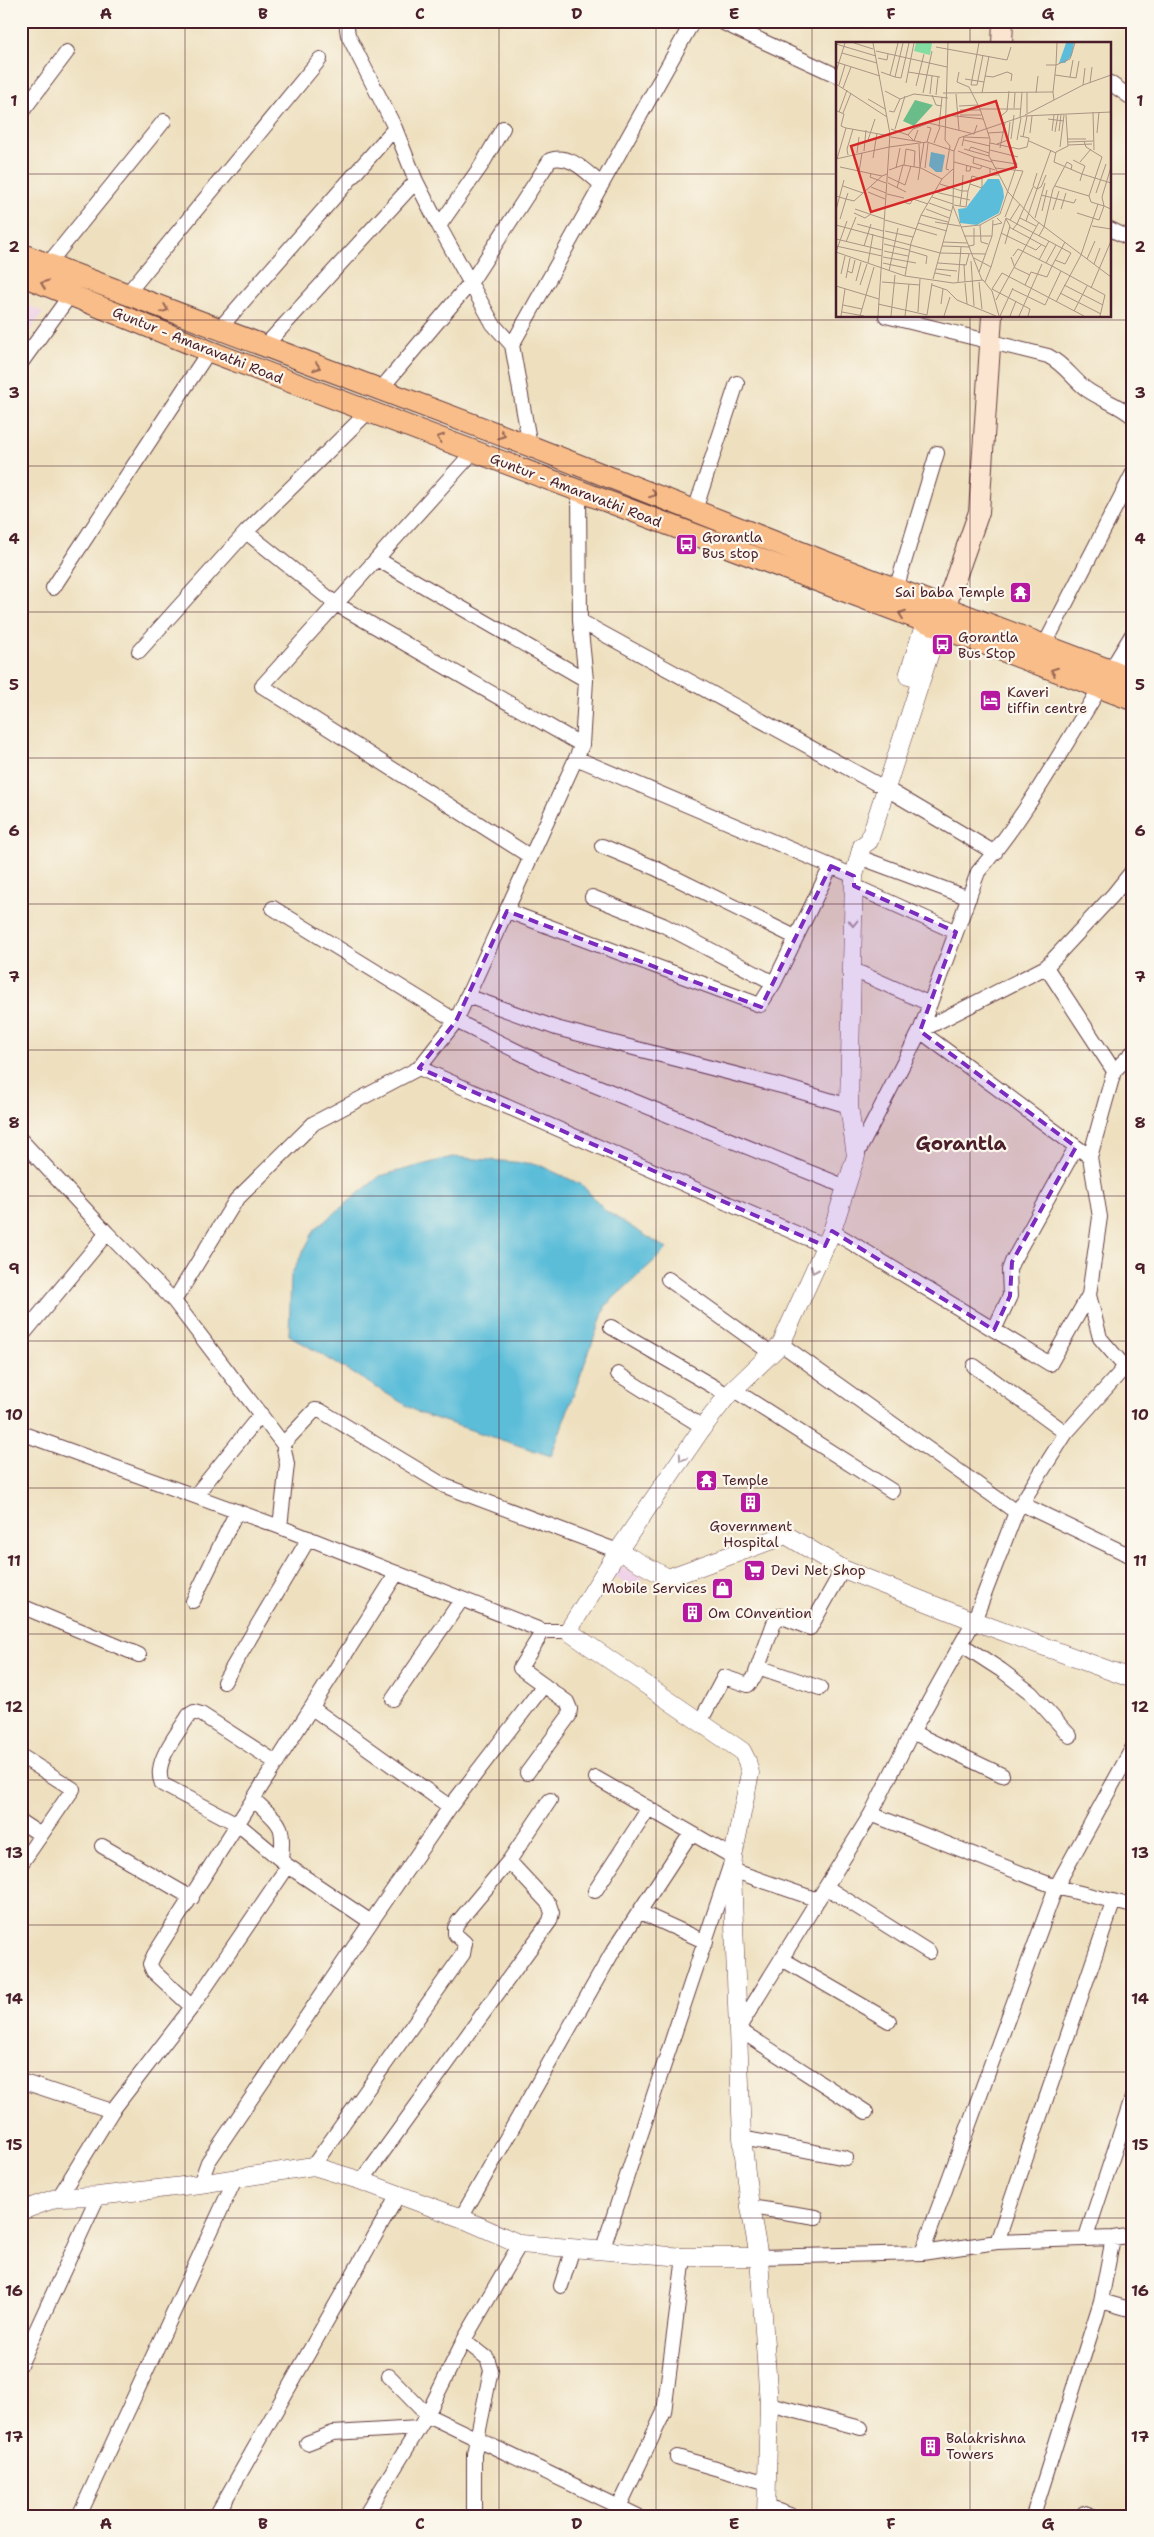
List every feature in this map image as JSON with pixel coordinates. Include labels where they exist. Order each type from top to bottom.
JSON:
[{"type":"main road","points":[[1002,42],[1003,21]]},
{"type":"main road","name":"Guntur - Amaravathi Road","points":[[21,254],[530,446],[896,589],[934,615],[1044,646],[1105,680],[1133,700]]},
{"type":"main road","name":"Guntur - Amaravathi Road","points":[[21,275],[209,351],[579,491],[934,615],[1105,680],[1133,679]]},
{"type":"main road","points":[[934,615],[979,512],[992,318]]},
{"type":"street","points":[[346,21],[348,35],[395,128],[416,181],[439,226],[493,324],[512,345],[530,446]]},
{"type":"street","points":[[512,345],[693,21]]},
{"type":"street","points":[[719,21],[836,75]]},
{"type":"street","points":[[21,113],[67,52]]},
{"type":"street","points":[[127,294],[320,58]]},
{"type":"street","points":[[1112,84],[1133,99]]},
{"type":"street","points":[[48,264],[164,121]]},
{"type":"street","points":[[219,329],[395,128]]},
{"type":"street","points":[[439,226],[481,166],[503,128]]},
{"type":"street","points":[[380,390],[471,282],[550,160],[560,157],[568,159],[601,184]]},
{"type":"street","points":[[264,347],[416,181]]},
{"type":"street","points":[[1112,230],[1133,240]]},
{"type":"street","points":[[21,363],[71,294]]},
{"type":"street","points":[[894,318],[1048,356],[1059,361],[1084,388],[1117,404],[1133,417]]},
{"type":"street","points":[[53,588],[209,351]]},
{"type":"street","points":[[694,510],[737,384]]},
{"type":"street","points":[[139,651],[246,532],[369,411]]},
{"type":"street","points":[[474,451],[262,686],[531,857]]},
{"type":"street","points":[[896,589],[937,453]]},
{"type":"street","points":[[1044,646],[1133,473]]},
{"type":"street","points":[[174,1301],[236,1200],[314,1123],[419,1068],[456,1021],[579,751],[586,680],[580,621],[579,491]]},
{"type":"street","points":[[246,532],[336,604],[579,751],[831,866],[854,881],[956,932]]},
{"type":"street","points":[[377,559],[586,680]]},
{"type":"street","points":[[856,1156],[849,1106],[854,881],[861,852],[869,841],[880,785],[934,615]]},
{"type":"street","points":[[580,621],[880,785],[995,853]]},
{"type":"street","points":[[568,1631],[618,1551],[703,1427],[731,1393],[776,1348],[828,1239],[856,1156],[920,1031],[978,872],[995,853],[1038,791],[1133,633]]},
{"type":"street","points":[[602,846],[654,868],[796,937]]},
{"type":"street","points":[[861,852],[969,898]]},
{"type":"street","points":[[507,911],[756,1004],[763,1003],[774,983],[831,866]]},
{"type":"street","points":[[920,1031],[1046,967],[1113,895],[1133,870]]},
{"type":"street","points":[[592,897],[663,925],[774,983]]},
{"type":"street","points":[[273,908],[456,1021],[563,1074],[846,1187]]},
{"type":"street","points":[[1046,967],[1114,1071]]},
{"type":"street","points":[[851,969],[930,1004]]},
{"type":"street","points":[[467,996],[556,1028],[785,1087],[849,1106]]},
{"type":"street","points":[[920,1031],[1090,1157]]},
{"type":"street","points":[[419,1068],[828,1239],[994,1330],[1050,1364],[1089,1295],[1100,1217],[1090,1157],[1114,1071],[1133,1052]]},
{"type":"street","points":[[21,1140],[107,1233],[174,1301],[284,1444],[287,1464],[280,1527]]},
{"type":"street","points":[[994,1330],[1010,1296],[1009,1270],[1012,1262],[1076,1147]]},
{"type":"street","points":[[21,1337],[107,1233]]},
{"type":"street","points":[[668,1279],[1019,1508],[1133,1557]]},
{"type":"street","points":[[738,2029],[871,1814],[912,1732],[974,1621],[1019,1508],[1066,1433],[1129,1367],[1100,1338],[1089,1295]]},
{"type":"street","points":[[611,1327],[731,1393],[892,1492]]},
{"type":"street","points":[[974,1366],[1066,1433]]},
{"type":"street","points":[[618,1374],[703,1427]]},
{"type":"street","points":[[284,1444],[309,1415],[315,1410],[322,1411],[445,1486],[618,1551],[668,1578],[786,1535],[843,1569],[974,1621],[1133,1679]]},
{"type":"street","points":[[195,1496],[261,1414]]},
{"type":"street","points":[[21,1433],[280,1527],[543,1631],[568,1631],[742,1751],[748,1761],[750,1773],[732,1864],[602,2251]]},
{"type":"street","points":[[193,1601],[237,1511]]},
{"type":"street","points":[[224,1682],[309,1538]]},
{"type":"street","points":[[700,1722],[724,1677],[748,1685],[754,1678],[774,1623],[780,1616],[810,1628],[843,1569]]},
{"type":"street","points":[[192,2007],[153,1971],[150,1964],[154,1954],[239,1825],[397,1573]]},
{"type":"street","points":[[393,1699],[462,1599]]},
{"type":"street","points":[[21,1606],[139,1654]]},
{"type":"street","points":[[527,1773],[569,1716],[570,1709],[567,1702],[520,1668],[543,1631]]},
{"type":"street","points":[[961,1644],[1002,1670],[1031,1693],[1070,1736]]},
{"type":"street","points":[[758,1667],[820,1688]]},
{"type":"street","points":[[200,2184],[208,2162],[371,1922],[450,1808],[544,1684]]},
{"type":"street","points":[[312,1708],[450,1808]]},
{"type":"street","points":[[277,1763],[201,1714],[194,1712],[189,1715],[160,1764],[158,1776],[162,1784],[239,1825],[285,1863],[371,1922]]},
{"type":"street","points":[[912,1732],[1002,1775]]},
{"type":"street","points":[[922,2253],[1056,1887],[1133,1748]]},
{"type":"street","points":[[21,1756],[73,1789],[21,1864]]},
{"type":"street","points":[[596,1778],[691,1833],[732,1864],[818,1900]]},
{"type":"street","points":[[59,2197],[112,2112],[192,2007],[285,1863],[284,1835],[281,1825],[254,1800]]},
{"type":"street","points":[[313,2166],[463,1954],[465,1943],[456,1934],[455,1928],[510,1861],[550,1800]]},
{"type":"street","points":[[595,1891],[649,1808]]},
{"type":"street","points":[[871,1814],[1056,1887],[1113,1903],[1133,1906]]},
{"type":"street","points":[[21,1822],[41,1835]]},
{"type":"street","points":[[461,2218],[612,1953],[691,1833]]},
{"type":"street","points":[[102,1846],[192,1898]]},
{"type":"street","points":[[362,2181],[550,1920],[552,1913],[549,1904],[510,1861]]},
{"type":"street","points":[[732,1864],[742,2138],[750,2207],[759,2257],[769,2404],[766,2511],[793,2516]]},
{"type":"street","points":[[826,1887],[929,1952]]},
{"type":"street","points":[[997,2242],[1113,1903]]},
{"type":"street","points":[[640,1912],[706,1942]]},
{"type":"street","points":[[782,1959],[889,2021]]},
{"type":"street","points":[[738,2029],[866,2112]]},
{"type":"street","points":[[21,2081],[112,2112]]},
{"type":"street","points":[[1086,2237],[1133,2095]]},
{"type":"street","points":[[742,2138],[846,2158]]},
{"type":"street","points":[[21,2211],[59,2197],[98,2196],[200,2184],[313,2166],[362,2181],[461,2218],[520,2244],[602,2251],[684,2257],[922,2253],[997,2242],[1086,2237],[1113,2238],[1133,2235]]},
{"type":"street","points":[[79,2516],[236,2177]]},
{"type":"street","points":[[216,2516],[398,2195]]},
{"type":"street","points":[[21,2362],[98,2196]]},
{"type":"street","points":[[750,2207],[816,2217]]},
{"type":"street","points":[[1033,2516],[1101,2300],[1113,2238]]},
{"type":"street","points":[[365,2516],[427,2415],[464,2340],[520,2244]]},
{"type":"street","points":[[560,2286],[573,2248]]},
{"type":"street","points":[[619,2507],[664,2412],[684,2257]]},
{"type":"street","points":[[1101,2300],[1133,2310]]},
{"type":"street","points":[[464,2340],[487,2358],[491,2370],[474,2454],[474,2516]]},
{"type":"street","points":[[389,2376],[427,2415],[638,2516]]},
{"type":"street","points":[[769,2404],[861,2428]]},
{"type":"street","points":[[307,2443],[333,2433],[418,2428]]},
{"type":"street","points":[[677,2457],[767,2483]]},
{"type":"highlighted area","points":[[831,866],[854,876],[854,886],[956,932],[920,1031],[1076,1147],[1012,1262],[1010,1296],[994,1330],[832,1231],[825,1246],[419,1068],[456,1021],[507,911],[761,1007]]},
{"type":"shaded area","points":[[21,302],[43,312],[21,344]]},
{"type":"shaded area","points":[[622,1567],[644,1578],[637,1589],[612,1575]]},
{"type":"water","points":[[452,1157],[537,1164],[582,1185],[606,1211],[667,1249],[606,1305],[551,1456],[419,1413],[289,1335],[291,1275],[315,1229],[380,1176]]},
{"type":"place","name":"Gorantla Bus stop","points":[[686,545]]},
{"type":"place","name":"Sai baba Temple","points":[[1021,592]]},
{"type":"place","name":"Gorantla Bus Stop","points":[[942,645]]},
{"type":"place","name":"Kaveri tiffin centre","points":[[991,700]]},
{"type":"place","name":"Temple","points":[[706,1480]]},
{"type":"place","name":"Government Hospital","points":[[751,1503]]},
{"type":"place","name":"Devi Net Shop","points":[[755,1570]]},
{"type":"place","name":"Mobile Services","points":[[723,1588]]},
{"type":"place","name":"Om COnvention","points":[[692,1613]]},
{"type":"place","name":"Balakrishna Towers","points":[[930,2446]]},
{"type":"district","name":"Gorantla","points":[[961,1143]]}]
